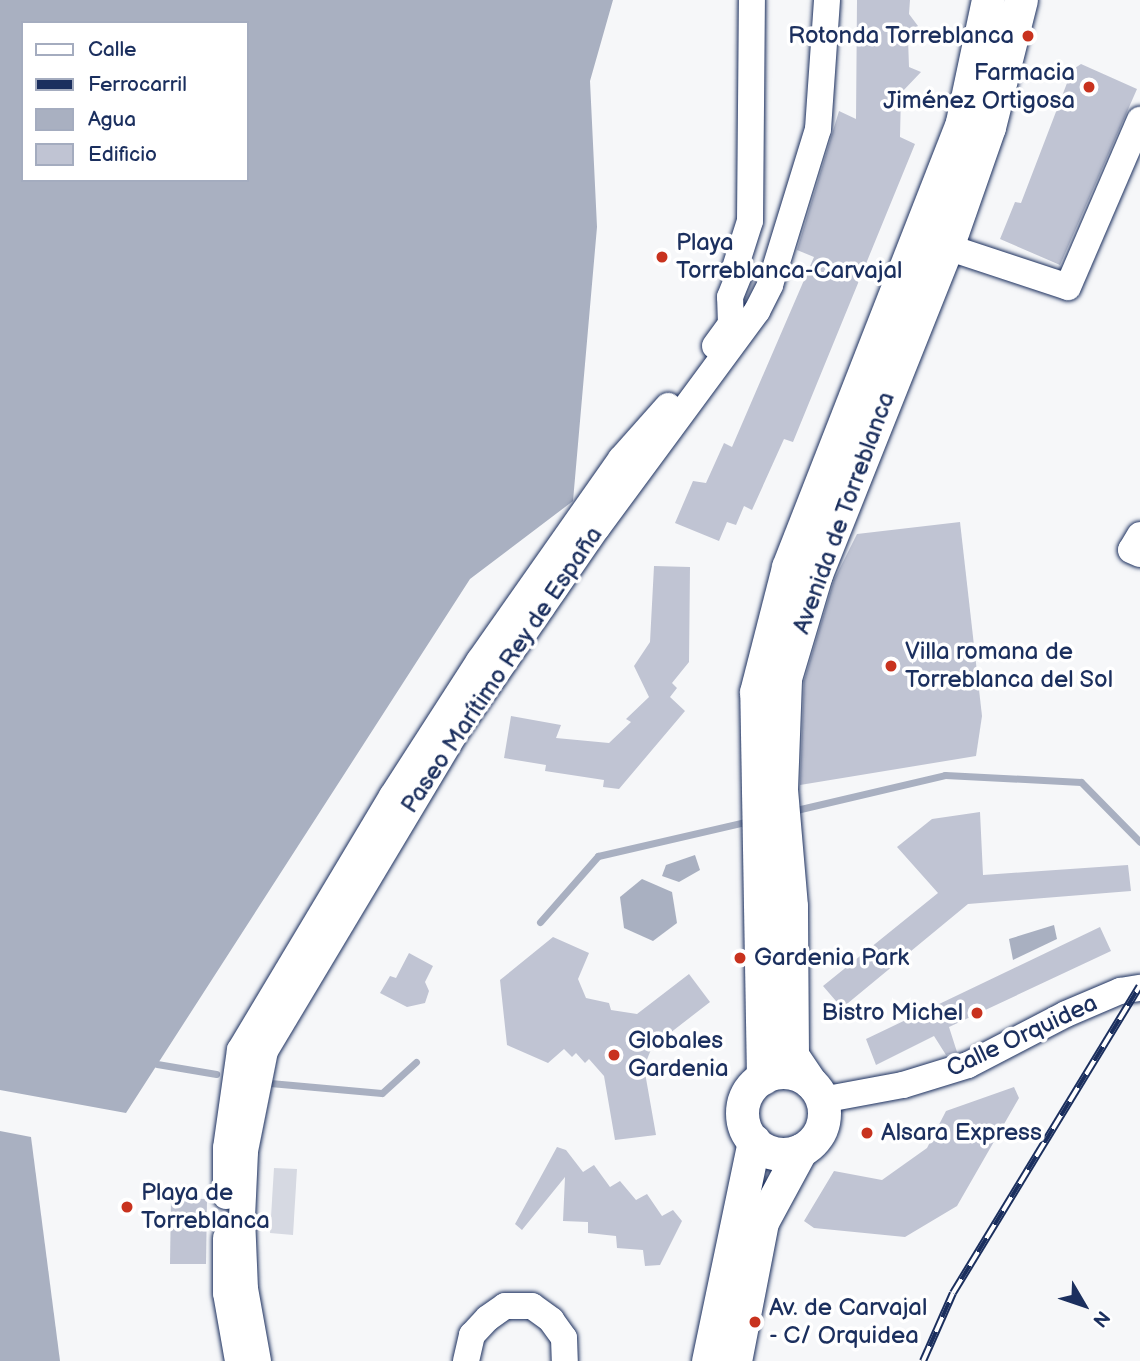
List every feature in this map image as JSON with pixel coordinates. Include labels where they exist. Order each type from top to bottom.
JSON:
[{"type":"main road","name":"Avenida de Torreblanca","points":[[816,1091],[792,1055],[756,692],[788,567],[962,122],[988,0]]},
{"type":"main road","name":"Avenida de Torreblanca","points":[[767,790],[785,678],[816,574],[947,247],[989,127],[1021,0]]},
{"type":"main road","name":"Avenida de Torreblanca","points":[[763,1078],[771,835]]},
{"type":"main road","points":[[735,1361],[762,1222],[801,1150],[819,1134],[816,1091],[788,1072],[763,1078],[753,1086],[743,1107],[743,1120],[754,1141],[776,1153],[801,1150]]},
{"type":"main road","points":[[708,1361],[754,1141]]},
{"type":"street","points":[[238,1361],[226,1293],[226,1148],[240,1051],[392,796],[479,661],[621,458],[679,394],[731,324],[730,297],[740,272],[736,268],[750,221],[752,0]]},
{"type":"street","name":"Paseo Marítimo Rey de España","points":[[258,1361],[245,1289],[242,1218],[245,1151],[265,1051],[454,735],[597,528],[757,311],[770,285],[818,129],[827,0]]},
{"type":"street","points":[[947,247],[1068,287],[1140,120]]},
{"type":"street","points":[[1140,535],[1131,550],[1140,554]]},
{"type":"street","name":"Calle Orquidea","points":[[816,1091],[902,1086],[968,1065],[1066,1014],[1140,988]]},
{"type":"street","points":[[466,1361],[472,1335],[488,1318],[505,1307],[532,1306],[551,1320],[564,1338],[565,1361]]},
{"type":"shaded area","points":[[274,1168],[297,1169],[293,1235],[270,1233]]},
{"type":"water","points":[[0,0],[613,0],[590,81],[597,227],[573,501],[470,579],[126,1113],[0,1090]]},
{"type":"water","points":[[695,855],[700,870],[679,882],[662,876],[666,865]]},
{"type":"water","points":[[642,879],[672,892],[677,923],[653,941],[624,928],[620,897]]},
{"type":"water","points":[[1054,925],[1057,939],[1013,960],[1009,939]]},
{"type":"water","points":[[0,1131],[31,1137],[60,1361],[0,1361]]},
{"type":"building","points":[[857,0],[910,0],[909,14],[918,26],[908,38],[909,67],[921,72],[901,93],[900,137],[915,144],[793,442],[784,439],[752,510],[744,506],[736,525],[727,522],[719,541],[675,523],[693,481],[706,483],[724,443],[732,447],[814,257],[797,250],[839,111],[856,119]]},
{"type":"building","points":[[1081,64],[1137,89],[1060,265],[1000,239],[1015,202],[1021,203],[1072,70]]},
{"type":"building","name":"Villa romana de Torreblanca del Sol","points":[[960,522],[982,716],[976,756],[800,785],[804,681],[834,580],[857,534]]},
{"type":"building","points":[[654,566],[690,567],[689,662],[672,683],[677,688],[670,697],[685,711],[619,789],[603,787],[604,780],[545,771],[546,765],[504,758],[511,716],[561,725],[556,738],[609,743],[631,722],[626,719],[649,697],[634,666],[650,642]]},
{"type":"building","points":[[980,812],[983,875],[1128,865],[1131,891],[968,904],[842,1008],[823,986],[938,893],[897,847],[932,819]]},
{"type":"building","points":[[1100,927],[1111,951],[949,1027],[957,1052],[946,1055],[934,1036],[876,1065],[866,1039]]},
{"type":"building","name":"Globales Gardenia","points":[[553,937],[589,953],[578,979],[586,998],[609,1003],[611,1010],[637,1014],[689,974],[710,1002],[652,1047],[644,1067],[656,1135],[615,1140],[604,1076],[589,1059],[585,1063],[576,1053],[572,1057],[564,1049],[548,1063],[507,1045],[500,980]]},
{"type":"building","points":[[409,953],[433,966],[425,982],[429,991],[425,1003],[407,1007],[380,993],[390,976],[396,978]]},
{"type":"building","points":[[1014,1087],[1019,1098],[957,1206],[905,1237],[814,1228],[804,1221],[834,1171],[882,1180],[927,1148],[946,1111]]},
{"type":"building","points":[[557,1147],[566,1150],[583,1172],[594,1165],[610,1187],[620,1181],[636,1200],[647,1194],[662,1216],[673,1210],[682,1221],[660,1265],[645,1266],[643,1250],[617,1248],[616,1236],[588,1233],[588,1222],[563,1221],[565,1177],[522,1230],[515,1224]]},
{"type":"building","points":[[171,1198],[207,1199],[206,1264],[170,1264]]},
{"type":"waterway","points":[[792,811],[945,775],[1081,782],[1140,842]]},
{"type":"waterway","points":[[540,922],[598,856],[750,821]]},
{"type":"waterway","points":[[270,1083],[382,1093],[416,1062]]},
{"type":"waterway","points":[[157,1064],[216,1074]]},
{"type":"railway","points":[[923,1361],[953,1293],[1140,986]]},
{"type":"place","name":"Rotonda Torreblanca","points":[[1028,36]]},
{"type":"place","name":"Farmacia Jiménez Ortigosa","points":[[1089,87]]},
{"type":"place","name":"Playa Torreblanca-Carvajal","points":[[662,257]]},
{"type":"place","name":"Villa romana de Torreblanca del Sol","points":[[891,666]]},
{"type":"place","name":"Gardenia Park","points":[[740,958]]},
{"type":"place","name":"Bistro Michel","points":[[977,1013]]},
{"type":"place","name":"Globales Gardenia","points":[[614,1055]]},
{"type":"place","name":"Alsara Express","points":[[867,1133]]},
{"type":"place","name":"Playa de Torreblanca","points":[[127,1207]]},
{"type":"place","name":"Av. de Carvajal - C/ Orquidea","points":[[755,1322]]}]
